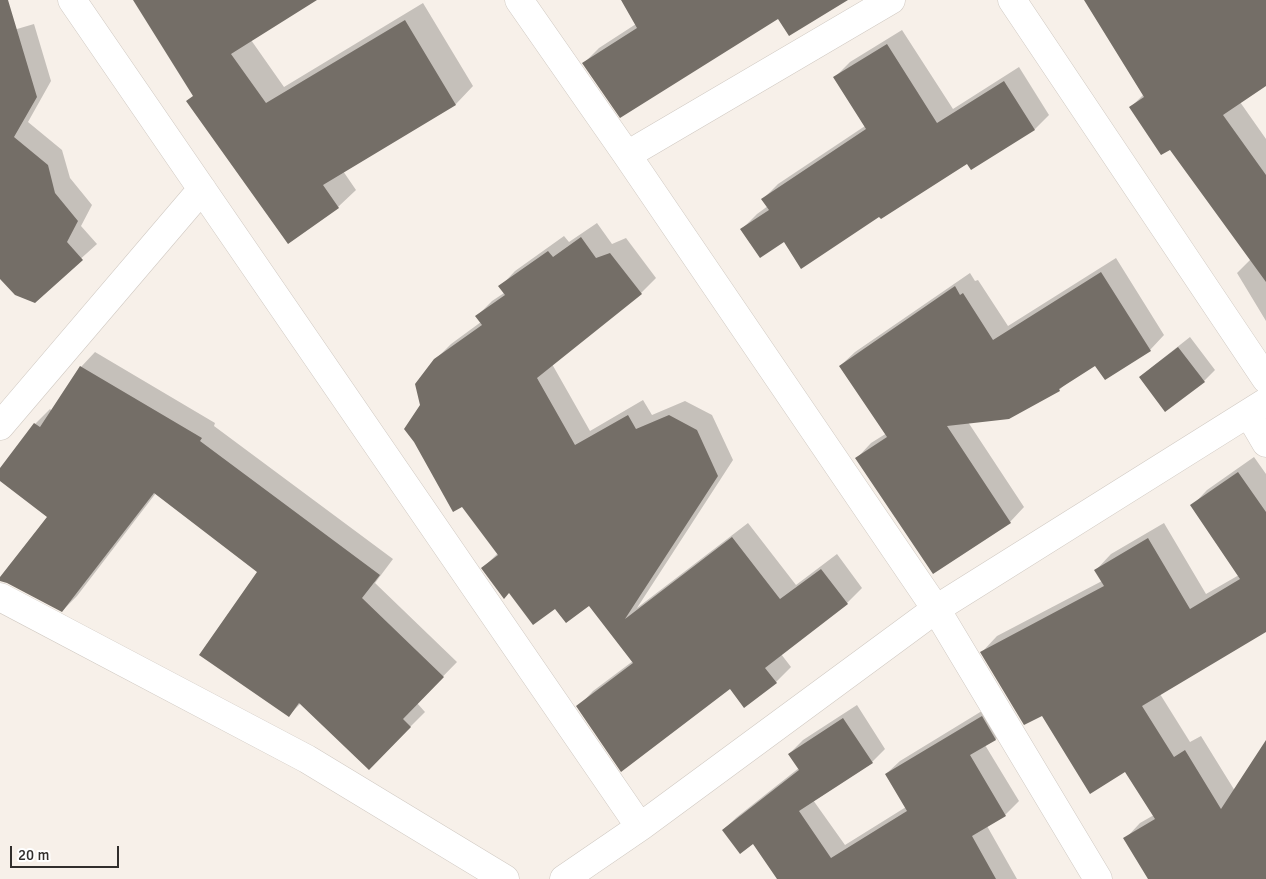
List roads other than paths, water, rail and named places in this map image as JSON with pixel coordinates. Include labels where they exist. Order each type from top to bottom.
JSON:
[{"type":"street","points":[[72,0],[640,827]]},
{"type":"street","points":[[519,0],[627,155],[936,609],[1098,879]]},
{"type":"street","points":[[627,155],[891,0]]},
{"type":"street","points":[[1012,0],[1266,379]]},
{"type":"street","points":[[0,426],[202,189]]},
{"type":"street","points":[[564,879],[640,827],[936,609],[1257,408],[1266,443]]},
{"type":"street","points":[[0,597],[307,759],[505,879]]}]
